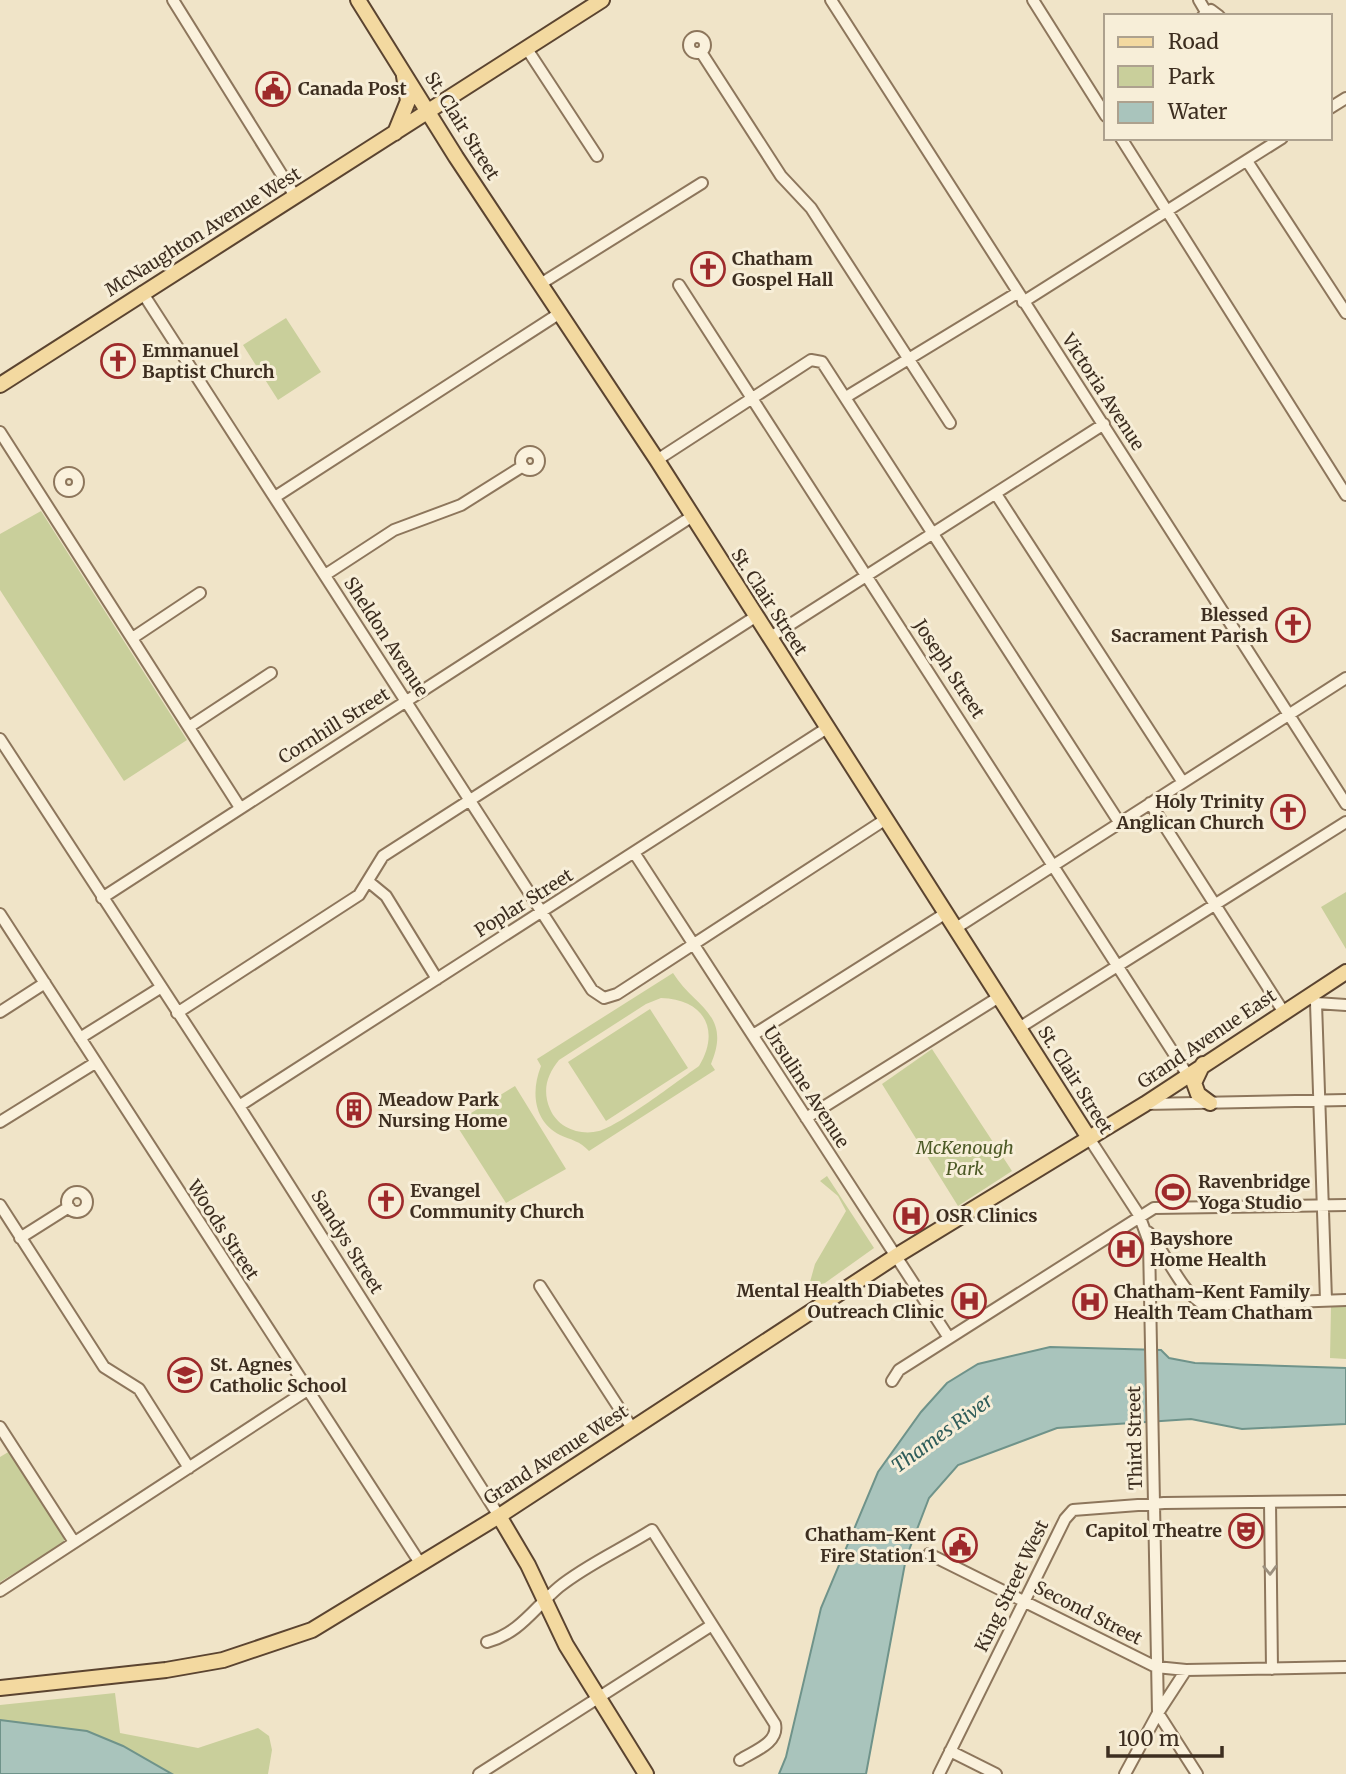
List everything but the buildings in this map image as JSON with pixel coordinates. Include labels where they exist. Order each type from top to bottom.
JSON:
[{"type":"main road","name":"St. Clair Street","points":[[358,0],[428,112],[657,460],[1089,1138]]},
{"type":"main road","name":"McNaughton Avenue West","points":[[0,385],[597,2]]},
{"type":"main road","points":[[395,134],[408,100],[408,88],[400,64]]},
{"type":"main road","name":"Grand Avenue East","points":[[1089,1138],[1145,1104],[1283,1011],[1314,998],[1346,972]]},
{"type":"main road","points":[[1203,1064],[1194,1083],[1198,1094],[1210,1103]]},
{"type":"main road","name":"Grand Avenue West","points":[[0,1688],[166,1670],[259,1650],[312,1630],[499,1516],[896,1256],[1089,1138]]},
{"type":"main road","name":"Sandys Street","points":[[499,1516],[598,1700],[646,1774]]},
{"type":"street","points":[[173,0],[295,196]]},
{"type":"street","name":"Victoria Avenue","points":[[831,0],[1346,804]]},
{"type":"street","points":[[1033,0],[1104,113]]},
{"type":"street","points":[[1199,0],[1205,14]]},
{"type":"street","points":[[527,49],[597,156]]},
{"type":"street","points":[[701,52],[781,176],[811,208],[950,423]]},
{"type":"street","points":[[1122,140],[1346,495]]},
{"type":"street","points":[[846,397],[1166,211],[1279,140]]},
{"type":"street","points":[[1247,161],[1346,313]]},
{"type":"street","points":[[542,283],[702,183]]},
{"type":"street","name":"Joseph Street","points":[[679,285],[1187,1074]]},
{"type":"street","name":"Sheldon Avenue","points":[[142,292],[592,990],[604,998],[617,994],[693,944]]},
{"type":"street","points":[[275,497],[560,313]]},
{"type":"street","points":[[657,460],[811,360],[820,360],[1119,821]]},
{"type":"street","points":[[769,638],[1104,424]]},
{"type":"street","points":[[0,432],[134,637],[239,806]]},
{"type":"street","points":[[325,575],[394,530],[461,505],[523,466]]},
{"type":"street","points":[[43,499],[61,487]]},
{"type":"street","points":[[996,494],[1182,781]]},
{"type":"street","name":"Cornhill Street","points":[[102,898],[239,806],[691,517]]},
{"type":"street","points":[[134,637],[200,593]]},
{"type":"street","points":[[177,1013],[359,895],[369,883],[383,856],[755,617]]},
{"type":"street","points":[[189,727],[271,673]]},
{"type":"street","points":[[956,928],[1119,821],[1346,678]]},
{"type":"street","name":"Poplar Street","points":[[239,1106],[635,854],[827,728]]},
{"type":"street","name":"Sandys Street","points":[[0,739],[239,1106],[499,1516]]},
{"type":"street","points":[[1150,803],[1283,1011]]},
{"type":"street","points":[[693,944],[886,819]]},
{"type":"street","points":[[1019,1028],[1346,822]]},
{"type":"street","name":"Ursuline Avenue","points":[[635,854],[949,1338]]},
{"type":"street","points":[[369,883],[386,896],[438,979]]},
{"type":"street","name":"Woods Street","points":[[0,914],[306,1391],[420,1563]]},
{"type":"street","points":[[753,1035],[946,914]]},
{"type":"street","points":[[0,1012],[45,984]]},
{"type":"street","points":[[80,1038],[160,988]]},
{"type":"street","points":[[806,1118],[999,997]]},
{"type":"street","points":[[1326,1300],[1314,998],[1346,1005]]},
{"type":"street","points":[[0,1122],[96,1063]]},
{"type":"street","points":[[1145,1104],[1346,1100]]},
{"type":"street","name":"St. Clair Street","points":[[1089,1138],[1139,1215],[1144,1228]]},
{"type":"street","points":[[0,1205],[104,1367],[139,1389],[189,1468]]},
{"type":"street","points":[[892,1381],[899,1370],[1125,1227],[1139,1215],[1154,1208],[1346,1205]]},
{"type":"street","points":[[20,1238],[69,1207]]},
{"type":"street","points":[[1144,1228],[1173,1265],[1190,1294],[1205,1305],[1346,1300]]},
{"type":"street","name":"Third Street","points":[[1144,1228],[1150,1261],[1158,1713]]},
{"type":"street","points":[[1150,1261],[1173,1265]]},
{"type":"street","points":[[540,1286],[632,1428]]},
{"type":"street","points":[[0,1591],[306,1391]]},
{"type":"street","points":[[0,1427],[74,1542]]},
{"type":"street","name":"King Street West","points":[[939,1774],[1068,1513],[1083,1507],[1346,1501]]},
{"type":"street","points":[[1270,1502],[1272,1669]]},
{"type":"street","points":[[487,1642],[505,1637],[560,1587],[652,1530],[775,1724],[773,1739],[740,1760]]},
{"type":"street","name":"Second Street","points":[[929,1554],[1156,1667]]},
{"type":"street","points":[[485,1772],[712,1625]]},
{"type":"street","points":[[1156,1667],[1186,1670],[1346,1667]]},
{"type":"street","points":[[1125,1774],[1158,1713],[1186,1670]]},
{"type":"street","points":[[1158,1713],[1197,1774]]},
{"type":"street","points":[[950,1751],[996,1774]]},
{"type":"green space","points":[[286,318],[321,372],[278,400],[243,345]]},
{"type":"green space","points":[[41,511],[187,740],[124,781],[0,590],[0,534]]},
{"type":"green space","points":[[1346,892],[1346,949],[1321,907]]},
{"type":"green space","points":[[673,973],[708,1013],[717,1034],[711,1064],[715,1070],[589,1151],[551,1129],[539,1114],[535,1095],[541,1066],[537,1059]],"holes":[[[661,998],[676,1000],[698,1010],[708,1029],[705,1053],[699,1066],[634,1112],[599,1131],[577,1131],[558,1121],[550,1109],[546,1089],[551,1071],[559,1060],[646,1004]]]},
{"type":"green space","points":[[650,1009],[688,1068],[606,1121],[568,1062]]},
{"type":"green space","name":"McKenough Park","points":[[932,1049],[1012,1171],[958,1206],[882,1084]]},
{"type":"green space","points":[[515,1086],[566,1169],[506,1203],[455,1123]]},
{"type":"green space","points":[[827,1176],[874,1248],[825,1283],[814,1286],[810,1282],[815,1264],[846,1211],[838,1196],[820,1181]]},
{"type":"green space","points":[[1331,1306],[1346,1306],[1346,1359],[1330,1358]]},
{"type":"green space","points":[[10,1451],[62,1529],[65,1539],[61,1545],[0,1582],[0,1457]]},
{"type":"green space","points":[[115,1693],[120,1733],[198,1748],[258,1728],[269,1736],[272,1750],[268,1774],[172,1774],[123,1746],[87,1731],[0,1720],[0,1705]]},
{"type":"water","name":"Thames River","points":[[1050,1347],[1161,1350],[1169,1358],[1195,1363],[1346,1368],[1346,1424],[1242,1429],[1191,1419],[1057,1428],[958,1465],[929,1498],[906,1558],[866,1774],[779,1774],[786,1757],[821,1608],[878,1472],[921,1412],[947,1383],[978,1364]]},
{"type":"water","points":[[0,1720],[87,1731],[123,1746],[172,1774],[0,1774]]},
{"type":"place","name":"Canada Post","points":[[273,89]]},
{"type":"place","name":"Chatham Gospel Hall","points":[[708,269]]},
{"type":"place","name":"Emmanuel Baptist Church","points":[[118,361]]},
{"type":"place","name":"Blessed Sacrament Parish","points":[[1293,625]]},
{"type":"place","name":"Holy Trinity Anglican Church","points":[[1288,812]]},
{"type":"place","name":"Meadow Park Nursing Home","points":[[354,1110]]},
{"type":"place","name":"Ravenbridge Yoga Studio","points":[[1173,1192]]},
{"type":"place","name":"Evangel Community Church","points":[[386,1201]]},
{"type":"place","name":"OSR Clinics","points":[[911,1216]]},
{"type":"place","name":"Bayshore Home Health","points":[[1126,1249]]},
{"type":"place","name":"Mental Health Diabetes Outreach Clinic","points":[[969,1301]]},
{"type":"place","name":"Chatham-Kent Family Health Team Chatham","points":[[1090,1302]]},
{"type":"place","name":"St. Agnes Catholic School","points":[[185,1375]]},
{"type":"place","name":"Capitol Theatre","points":[[1246,1531]]},
{"type":"place","name":"Chatham-Kent Fire Station 1","points":[[960,1545]]}]
